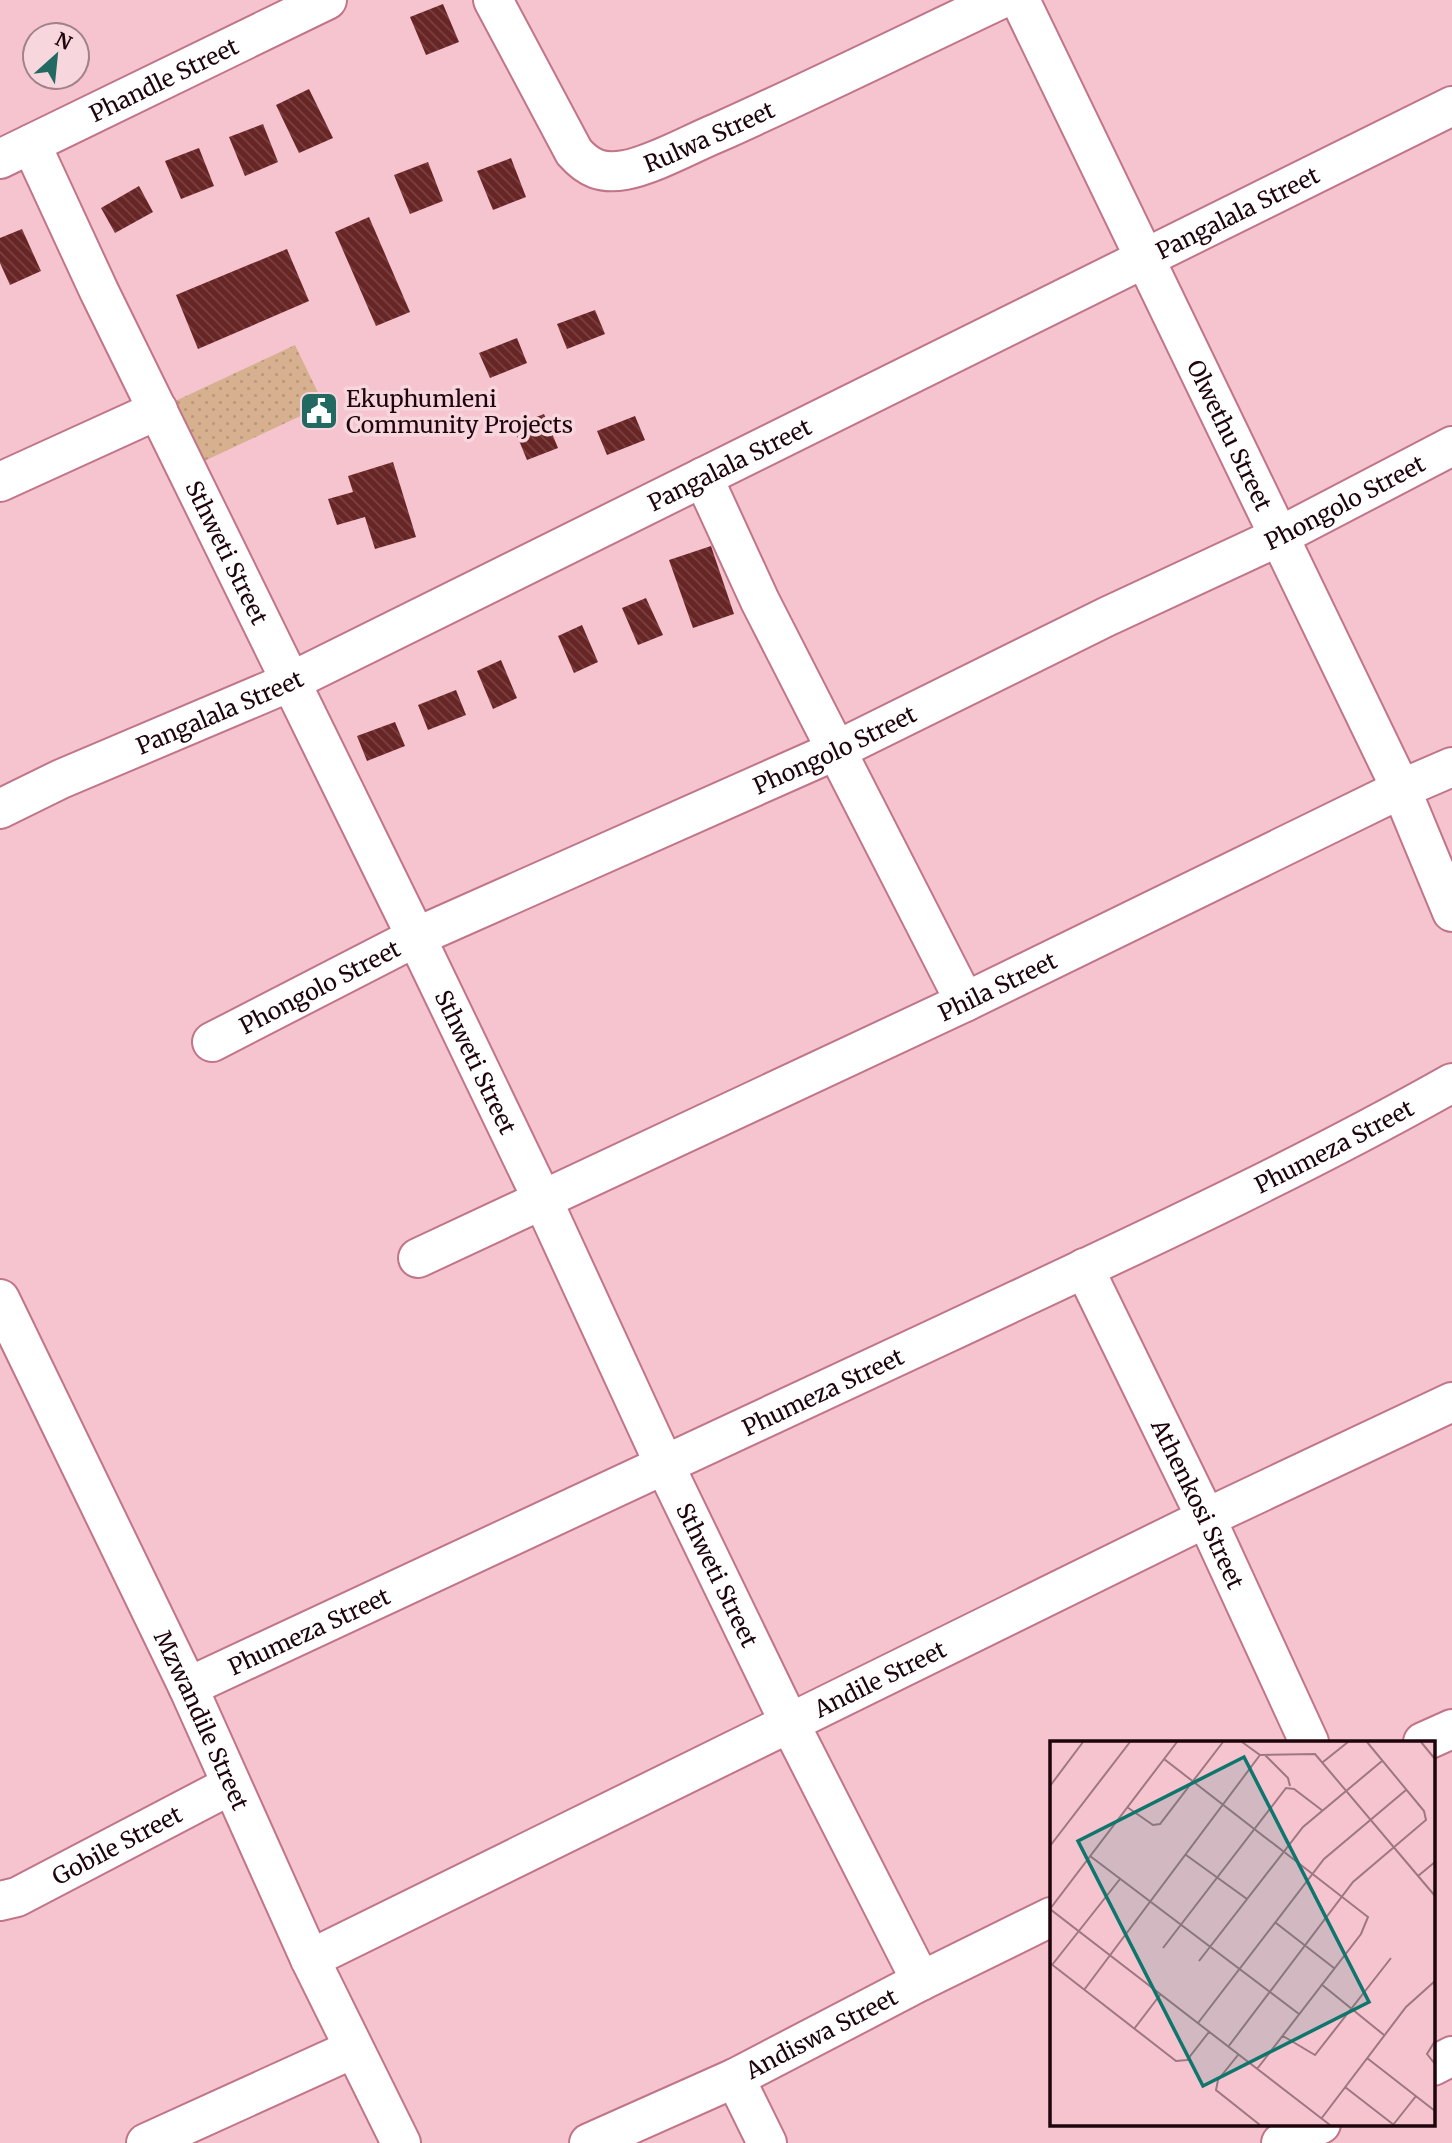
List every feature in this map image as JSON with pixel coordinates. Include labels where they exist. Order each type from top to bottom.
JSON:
[{"type":"street","name":"Phandle Street","points":[[15,151],[327,0]]},
{"type":"street","name":"Rulwa Street","points":[[493,0],[574,152],[585,165],[604,171],[627,170],[751,118],[999,0]]},
{"type":"street","name":"Olwethu Street","points":[[1020,0],[1401,789],[1452,912]]},
{"type":"street","name":"Pangalala Street","points":[[0,809],[61,779],[290,681],[1452,106]]},
{"type":"street","name":"Sthweti Street","points":[[15,151],[158,410],[543,1201],[665,1466],[789,1722],[921,1981]]},
{"type":"street","points":[[0,482],[158,410]]},
{"type":"street","name":"Phongolo Street","points":[[212,1042],[416,937],[837,750],[1107,617],[1278,537],[1452,446]]},
{"type":"street","points":[[703,477],[760,601],[965,1002]]},
{"type":"street","name":"Phila Street","points":[[418,1258],[965,1002],[1401,789],[1452,767]]},
{"type":"street","name":"Phumeza Street","points":[[188,1686],[665,1466],[1200,1213],[1452,1083]]},
{"type":"street","name":"Athenkosi Street","points":[[1084,1268],[1206,1518],[1309,1741]]},
{"type":"street","name":"Mzwandile Street","points":[[0,1299],[14,1364],[188,1686],[310,1959],[401,2143]]},
{"type":"street","name":"Andile Street","points":[[310,1959],[1206,1518],[1452,1402]]},
{"type":"street","points":[[1425,1741],[1452,1729]]},
{"type":"street","name":"Gobile Street","points":[[0,1901],[17,1896],[231,1785]]},
{"type":"street","name":"Andiswa Street","points":[[589,2143],[734,2078],[1050,1917]]},
{"type":"street","points":[[146,2143],[353,2049]]},
{"type":"street","points":[[1434,2065],[1452,2056]]},
{"type":"street","points":[[734,2078],[767,2143]]},
{"type":"shaded area","points":[[295,345],[324,405],[198,464],[169,404]]},
{"type":"building","points":[[443,4],[459,42],[426,55],[410,17]]},
{"type":"building","points":[[309,89],[333,138],[299,153],[276,105]]},
{"type":"building","points":[[263,124],[278,162],[245,176],[229,137]]},
{"type":"building","points":[[199,148],[214,186],[181,199],[165,161]]},
{"type":"building","points":[[511,158],[526,197],[493,210],[477,171]]},
{"type":"building","points":[[428,162],[443,201],[410,214],[394,175]]},
{"type":"building","points":[[139,186],[153,212],[115,233],[101,208]]},
{"type":"building","points":[[369,217],[410,312],[376,326],[335,232]]},
{"type":"building","points":[[22,229],[41,271],[10,285],[0,263],[0,238]]},
{"type":"building","points":[[287,249],[309,301],[198,349],[176,295]]},
{"type":"building","points":[[595,310],[605,334],[567,349],[557,324]]},
{"type":"building","points":[[517,338],[527,363],[490,378],[479,353]]},
{"type":"building","points":[[544,414],[558,448],[527,460],[513,426]]},
{"type":"building","points":[[635,416],[645,440],[607,455],[597,431]]},
{"type":"building","points":[[393,462],[416,537],[375,549],[365,517],[337,525],[328,499],[353,492],[348,476]]},
{"type":"building","points":[[711,546],[734,614],[693,628],[669,560]]},
{"type":"building","points":[[646,598],[663,635],[638,645],[622,608]]},
{"type":"building","points":[[582,625],[598,662],[574,673],[558,636]]},
{"type":"building","points":[[501,660],[517,698],[493,709],[477,671]]},
{"type":"building","points":[[456,690],[466,715],[428,730],[418,705]]},
{"type":"building","points":[[395,722],[405,746],[367,761],[357,736]]},
{"type":"place","name":"Ekuphumleni Community Projects","points":[[319,411]]}]
